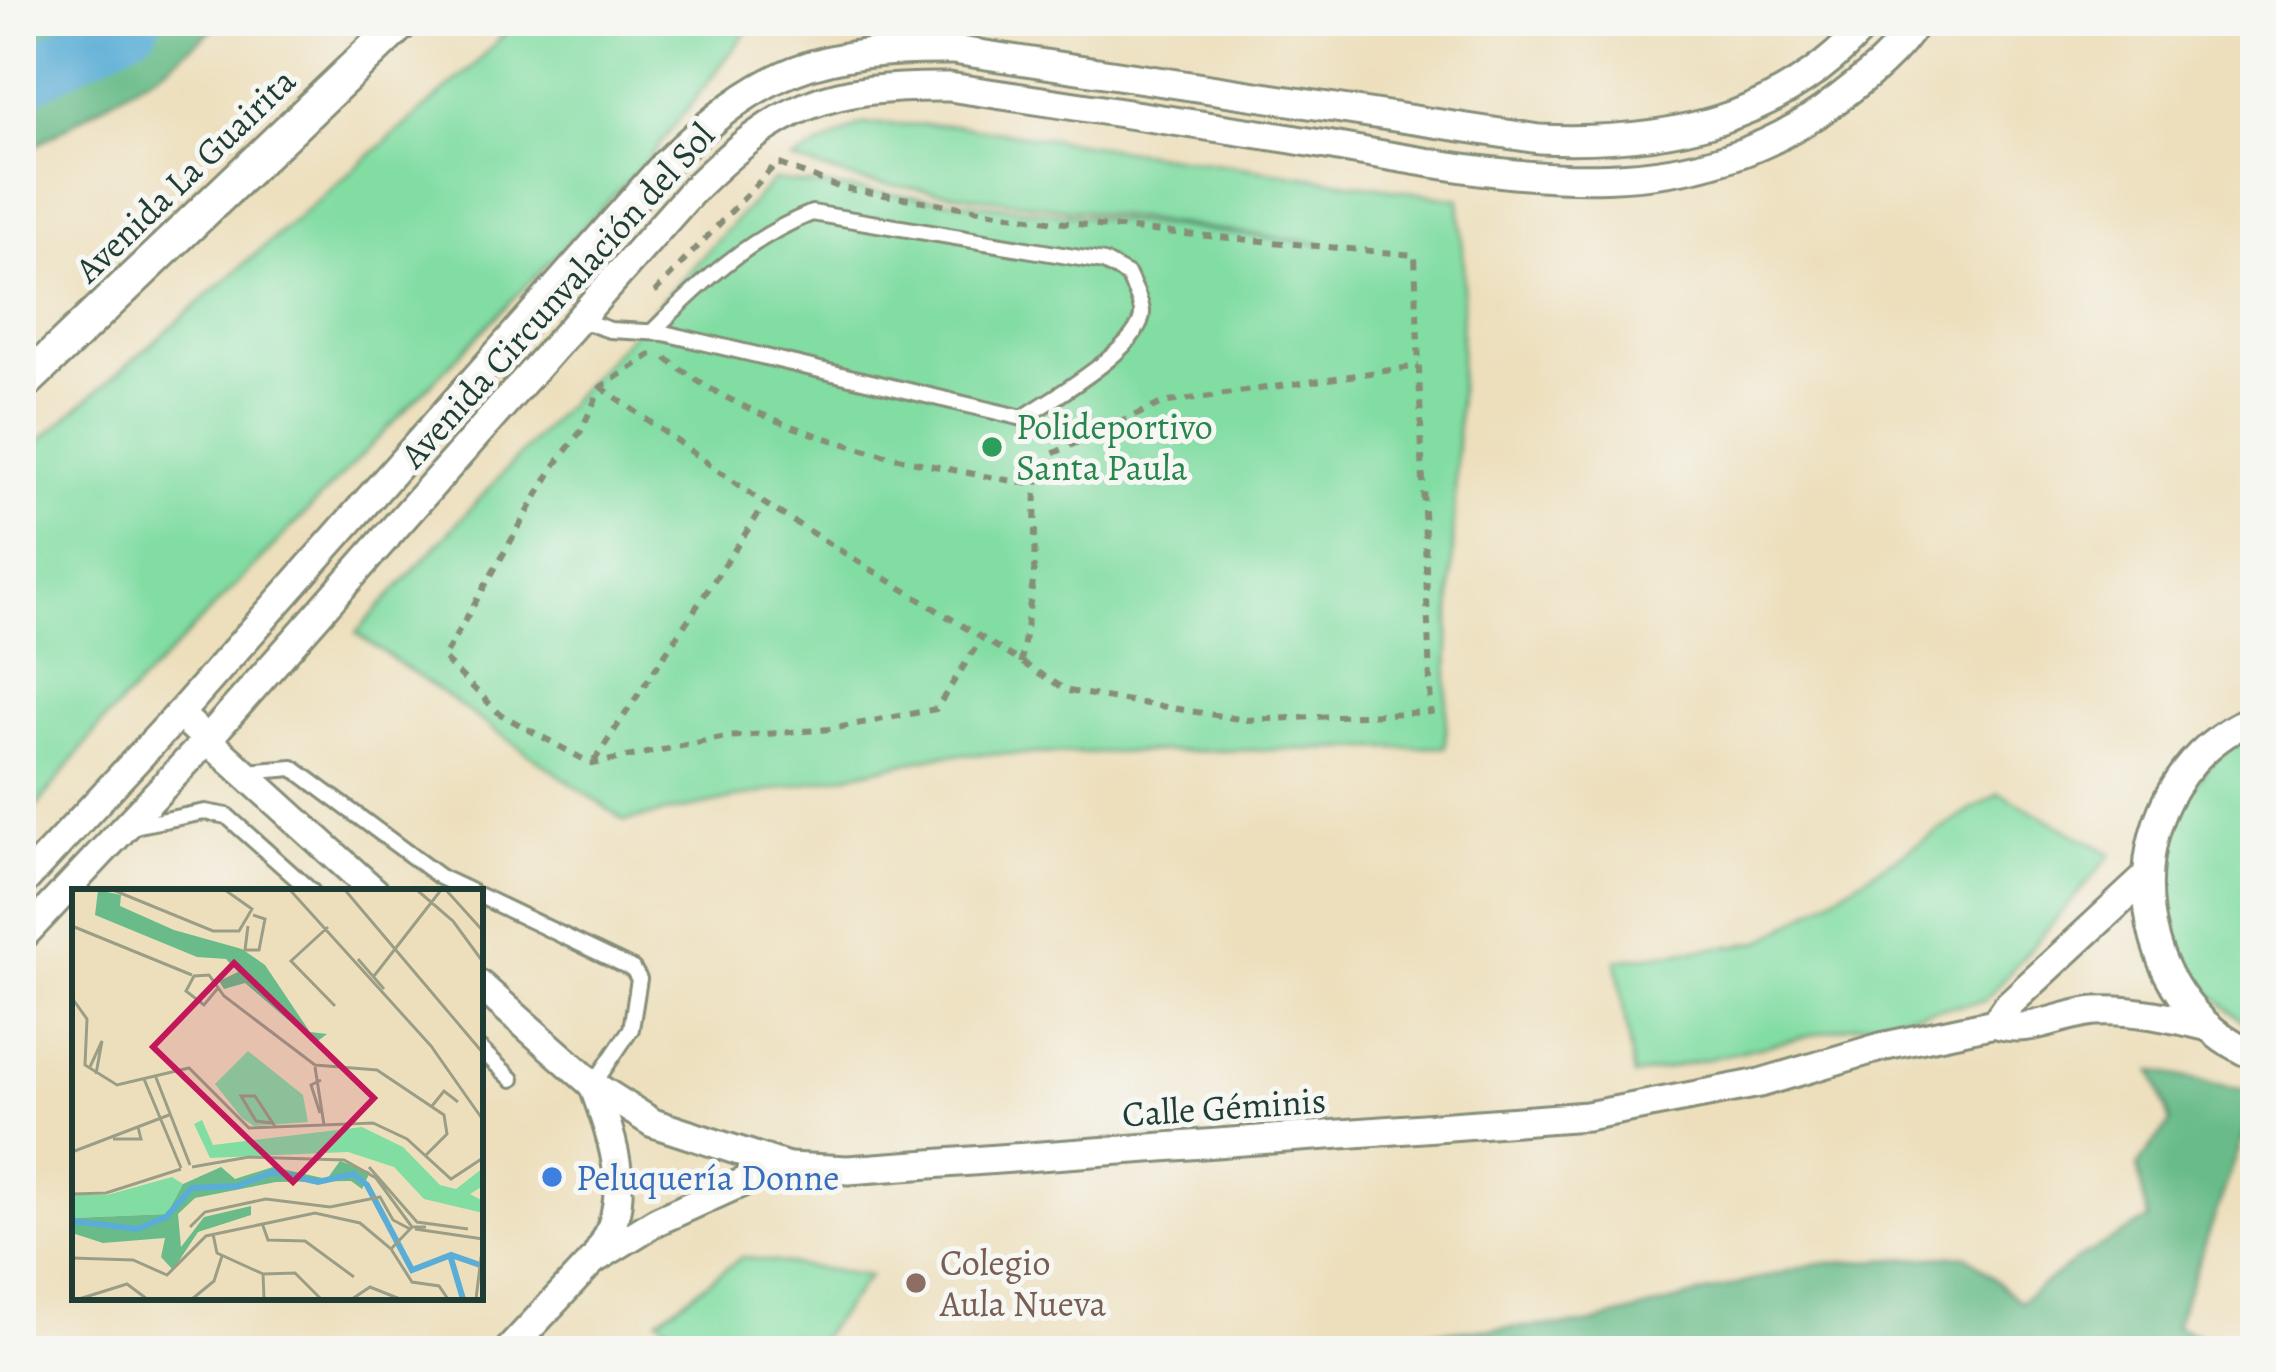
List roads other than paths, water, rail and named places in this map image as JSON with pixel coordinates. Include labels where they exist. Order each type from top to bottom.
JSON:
[{"type":"street","name":"Avenida La Guairita","points":[[21,386],[403,21]]},
{"type":"street","name":"Avenida Circunvalación del Sol","points":[[21,884],[179,714],[665,164],[705,125],[792,69],[835,54],[878,49],[1006,57],[1539,139],[1656,137],[1748,113],[1787,91],[1869,21]]},
{"type":"street","name":"Avenida Circunvalación del Sol","points":[[21,938],[206,741],[693,190],[748,139],[806,104],[880,87],[950,88],[1535,177],[1661,175],[1763,148],[1808,123],[1882,65],[1917,21]]},
{"type":"street","points":[[665,164],[693,190]]},
{"type":"street","points":[[179,714],[372,889]]},
{"type":"street","name":"Calle Géminis","points":[[2255,718],[2212,744],[2185,772],[2151,840],[2145,878],[2146,911],[2160,959],[2185,1003],[2209,1027],[2255,1056]]},
{"type":"street","points":[[1995,1023],[2145,878]]},
{"type":"street","points":[[483,988],[593,1085],[653,1123],[789,1167]]},
{"type":"street","name":"Calle Géminis","points":[[508,1351],[592,1262],[713,1192],[789,1167],[848,1170],[1587,1116],[1760,1083],[1880,1047],[1995,1023],[2010,1029],[2094,1011],[2132,1012],[2209,1027]]},
{"type":"street","points":[[592,1262],[614,1230],[621,1204],[620,1178],[593,1085]]},
{"type":"lane","points":[[580,320],[610,330],[652,332],[1023,418],[1117,352],[1138,332],[1142,310],[1128,275],[1104,262],[812,213],[773,231],[715,270],[652,332]]},
{"type":"lane","points":[[241,773],[293,768],[440,877],[465,889]]},
{"type":"lane","points":[[124,827],[205,812],[226,816],[309,889]]},
{"type":"lane","points":[[483,897],[633,969],[639,979],[631,1029],[593,1085]]},
{"type":"lane","points":[[483,1052],[512,1079]]},
{"type":"waterway","points":[[21,79],[132,21]]},
{"type":"place","name":"Polideportivo Santa Paula","points":[[992,447]]},
{"type":"place","name":"Peluquería Donne","points":[[552,1177]]},
{"type":"place","name":"Colegio Aula Nueva","points":[[916,1283]]}]
